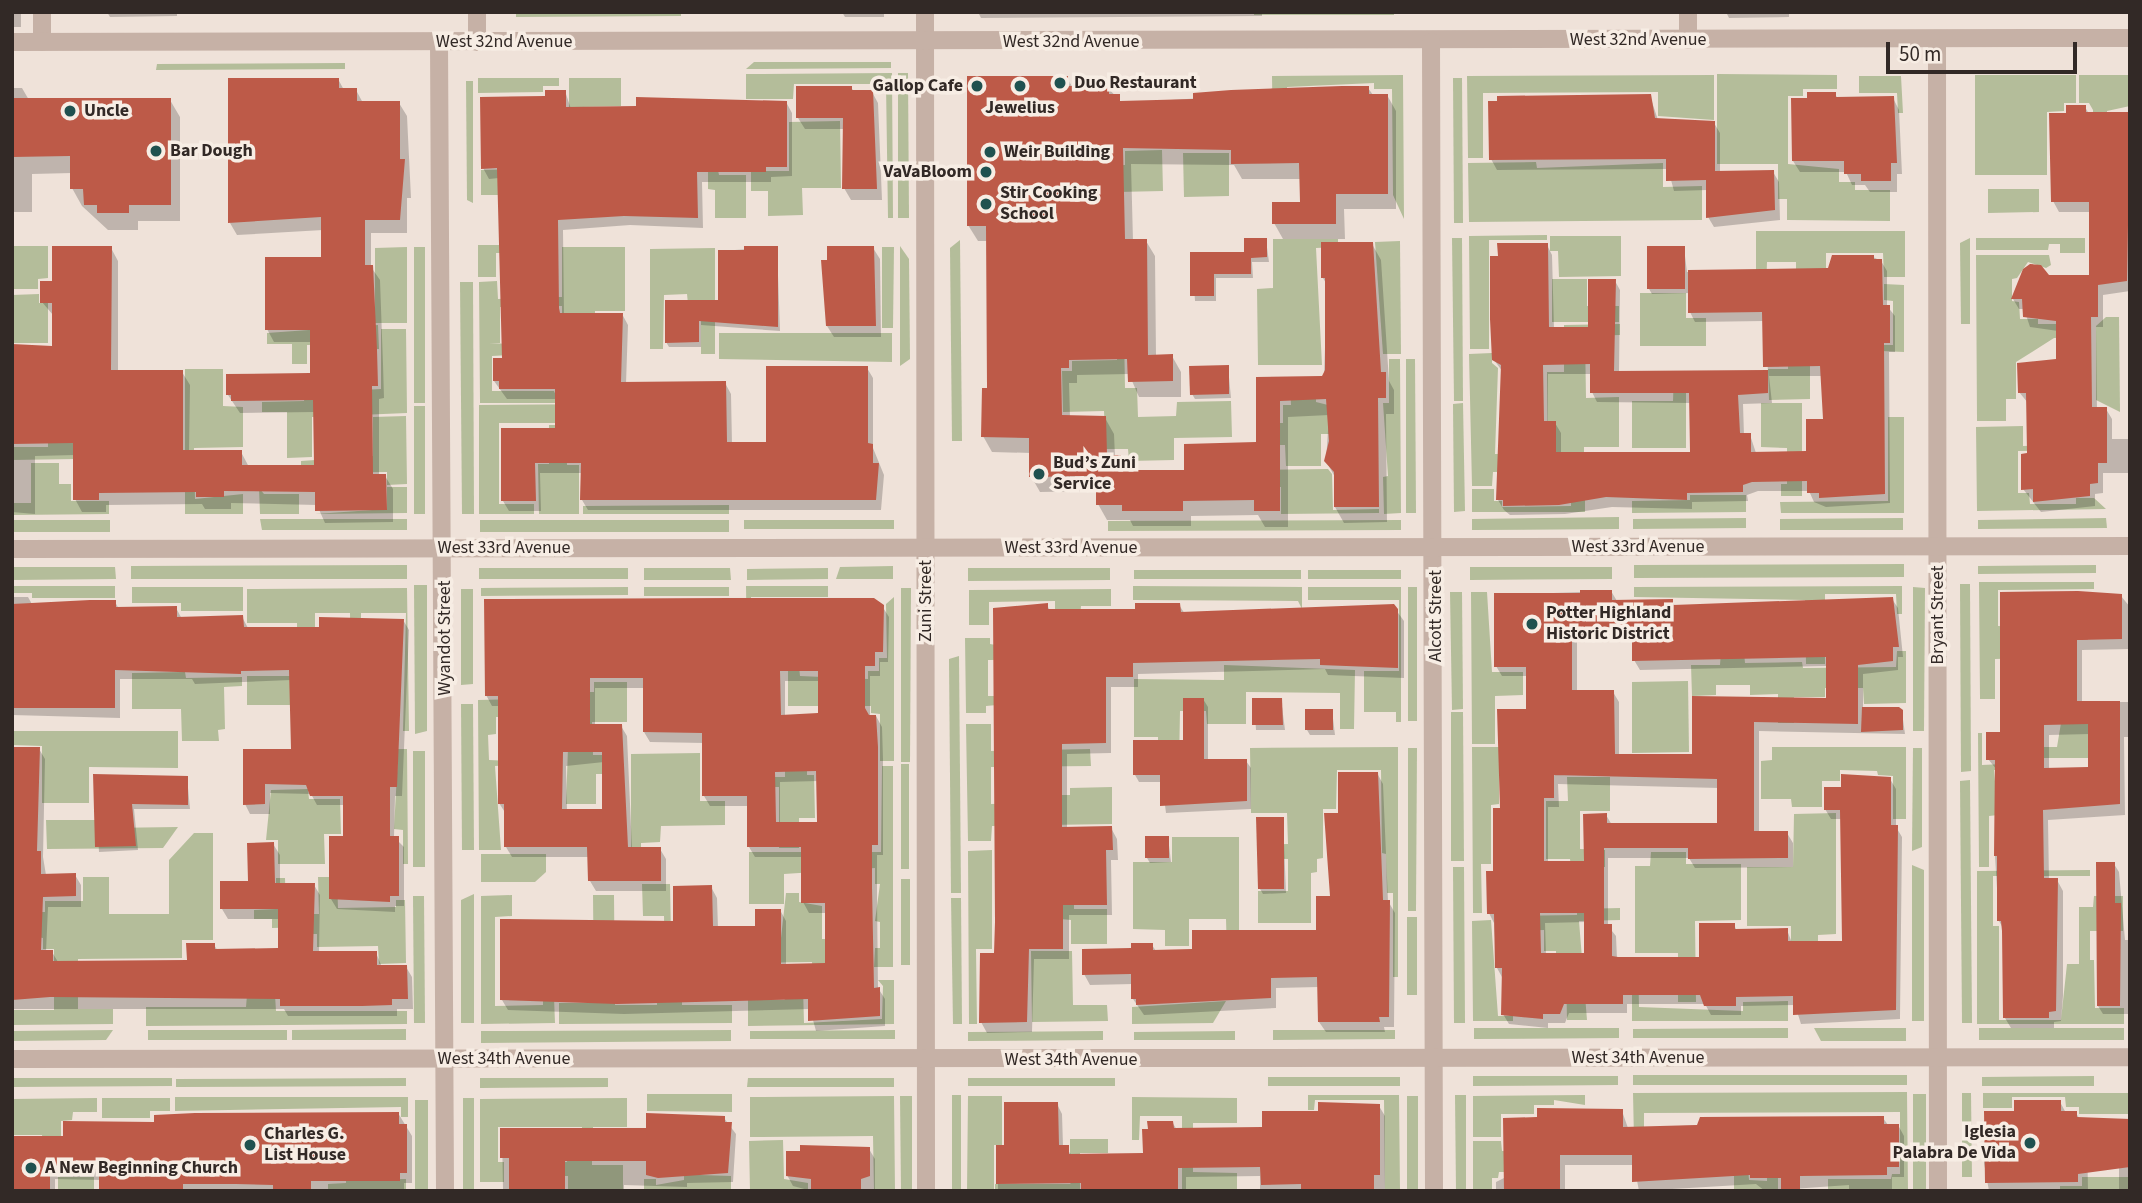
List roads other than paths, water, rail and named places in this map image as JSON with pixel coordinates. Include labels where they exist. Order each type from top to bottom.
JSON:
[{"type":"street","points":[[42,12],[42,42]]},
{"type":"street","points":[[477,12],[477,43]]},
{"type":"street","name":"Zuni Street","points":[[925,12],[926,1191]]},
{"type":"street","points":[[1688,12],[1688,40]]},
{"type":"street","name":"West 32nd Avenue","points":[[12,42],[925,43],[2130,38]]},
{"type":"street","name":"Bryant Street","points":[[1937,39],[1938,1191]]},
{"type":"street","name":"Alcott Street","points":[[1431,42],[1436,548],[1434,1191]]},
{"type":"street","name":"Wyandot Street","points":[[439,43],[445,547],[445,1191]]},
{"type":"street","name":"West 33rd Avenue","points":[[12,549],[2130,546]]},
{"type":"street","name":"West 34th Avenue","points":[[12,1059],[2130,1057]]},
{"type":"place","name":"Duo Restaurant","points":[[1060,83]]},
{"type":"place","name":"Gallop Cafe","points":[[977,86]]},
{"type":"place","name":"Jewelius","points":[[1020,86]]},
{"type":"place","name":"Uncle","points":[[70,111]]},
{"type":"place","name":"Bar Dough","points":[[156,151]]},
{"type":"place","name":"Weir Building","points":[[990,152]]},
{"type":"place","name":"VaVaBloom","points":[[986,172]]},
{"type":"place","name":"Stir Cooking School","points":[[986,204]]},
{"type":"place","name":"Bud’s Zuni Service","points":[[1039,474]]},
{"type":"place","name":"Potter Highland Historic District","points":[[1532,624]]},
{"type":"place","name":"Iglesia Palabra De Vida","points":[[2030,1143]]},
{"type":"place","name":"Charles G. List House","points":[[250,1145]]},
{"type":"place","name":"A New Beginning Church","points":[[31,1168]]}]
